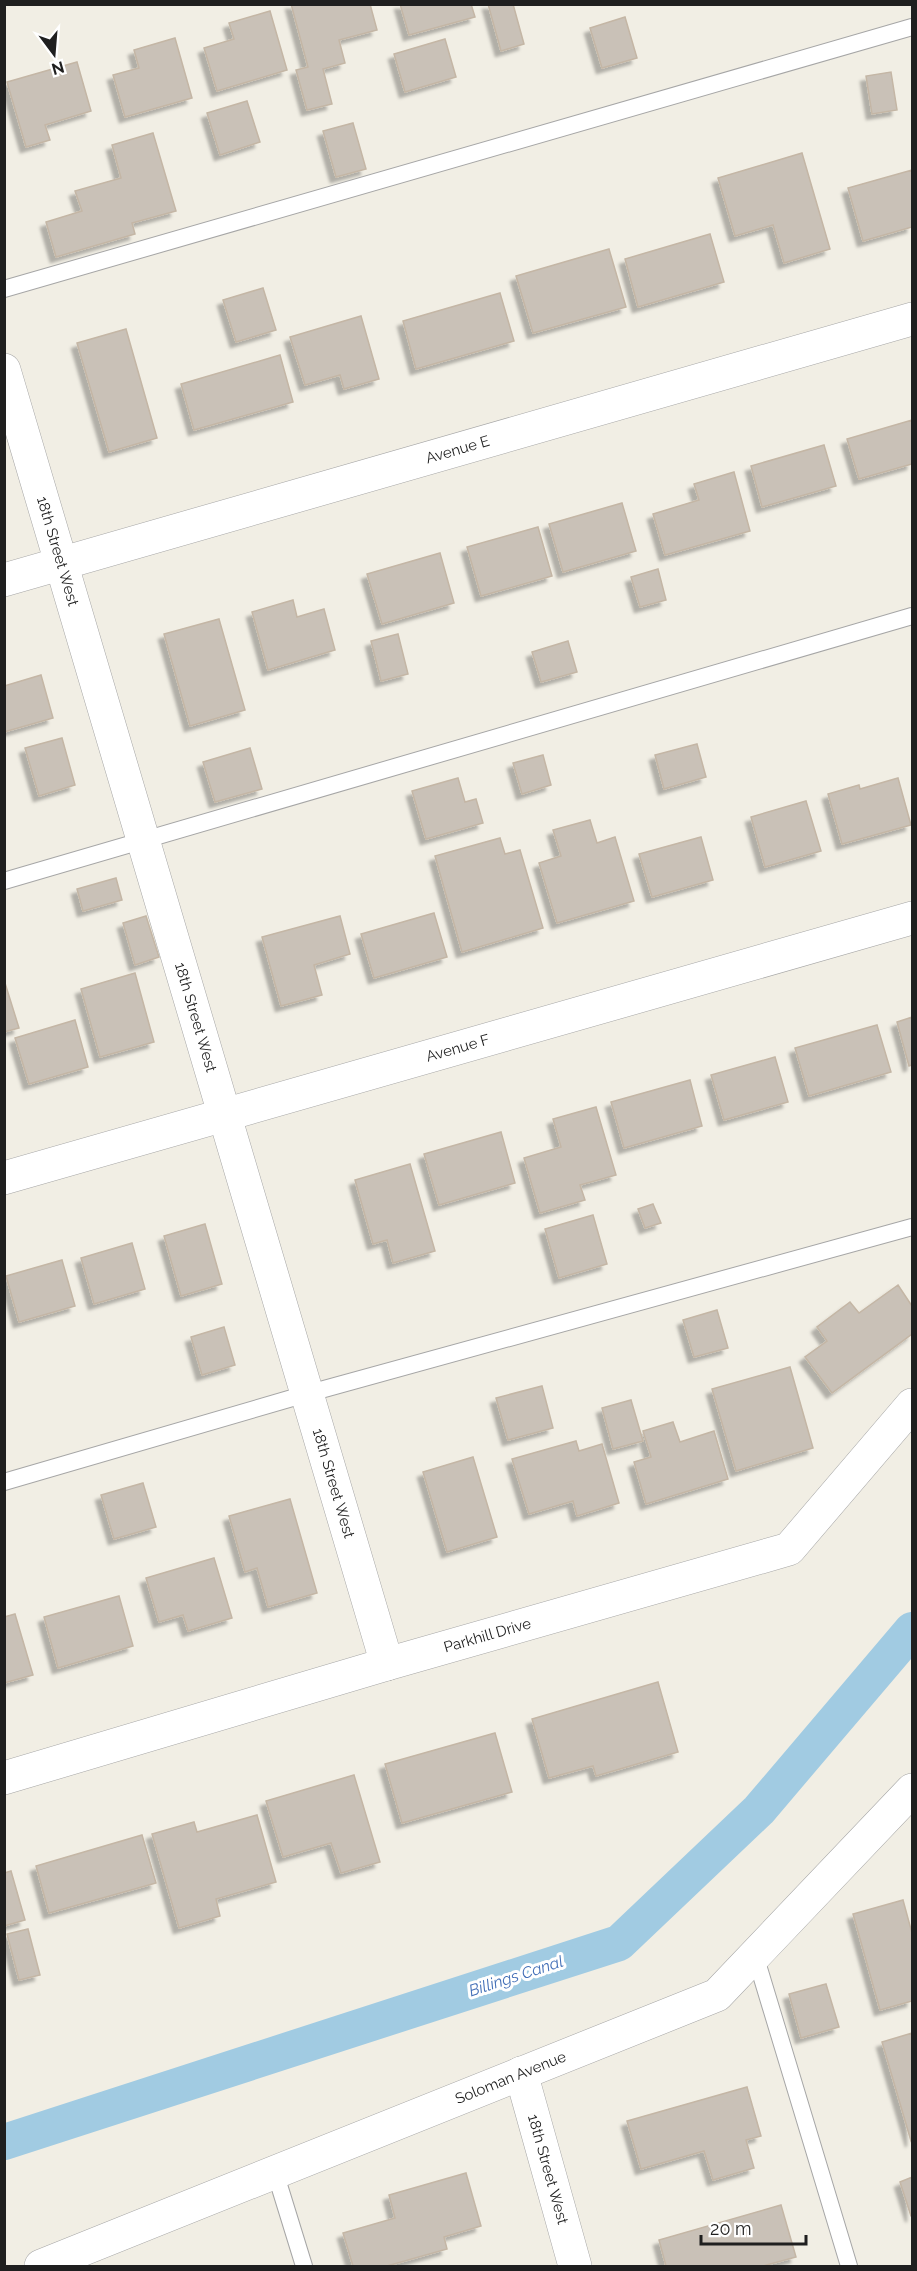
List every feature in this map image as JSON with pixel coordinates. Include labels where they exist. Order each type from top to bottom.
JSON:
[{"type":"street","name":"Avenue E","points":[[4,580],[912,319]]},
{"type":"street","name":"18th Street West","points":[[4,370],[387,1664]]},
{"type":"street","name":"Avenue F","points":[[4,1178],[912,918]]},
{"type":"street","name":"Parkhill Drive","points":[[4,1778],[387,1664],[789,1549],[912,1405]]},
{"type":"street","name":"Soloman Avenue","points":[[41,2266],[717,1995],[912,1790]]},
{"type":"street","name":"18th Street West","points":[[521,2073],[575,2266]]},
{"type":"lane","points":[[4,290],[912,27]]},
{"type":"lane","points":[[4,880],[912,616]]},
{"type":"lane","points":[[4,1482],[306,1394],[912,1227]]},
{"type":"lane","points":[[755,1955],[849,2266]]},
{"type":"lane","points":[[275,2172],[304,2266]]},
{"type":"building","points":[[291,4],[370,4],[377,30],[339,40],[345,63],[323,69],[332,104],[307,110],[296,70],[308,67]]},
{"type":"building","points":[[400,4],[471,4],[475,17],[409,35]]},
{"type":"building","points":[[488,4],[513,4],[524,44],[501,51]]},
{"type":"building","points":[[270,11],[287,70],[217,91],[204,48],[234,39],[229,23]]},
{"type":"building","points":[[625,17],[637,58],[602,68],[590,28]]},
{"type":"building","points":[[175,38],[192,98],[125,117],[113,75],[139,68],[134,50]]},
{"type":"building","points":[[445,39],[456,77],[405,92],[394,54]]},
{"type":"building","points":[[77,62],[91,111],[45,125],[50,140],[26,147],[7,82]]},
{"type":"building","points":[[891,72],[897,110],[872,114],[866,76]]},
{"type":"building","points":[[247,101],[260,142],[220,155],[207,113]]},
{"type":"building","points":[[353,123],[366,169],[336,177],[323,131]]},
{"type":"building","points":[[153,133],[176,211],[132,223],[135,234],[56,257],[46,222],[82,211],[75,191],[121,178],[112,145]]},
{"type":"building","points":[[802,153],[830,249],[784,263],[773,225],[735,236],[718,178]]},
{"type":"building","points":[[912,170],[912,227],[863,241],[848,188]]},
{"type":"building","points":[[710,234],[724,282],[638,307],[625,259]]},
{"type":"building","points":[[609,249],[626,307],[533,333],[516,276]]},
{"type":"building","points":[[263,288],[276,330],[236,342],[223,300]]},
{"type":"building","points":[[500,293],[514,341],[416,369],[403,321]]},
{"type":"building","points":[[361,316],[379,379],[344,389],[340,375],[305,385],[290,337]]},
{"type":"building","points":[[126,329],[157,438],[109,452],[77,343]]},
{"type":"building","points":[[280,355],[293,402],[194,430],[181,384]]},
{"type":"building","points":[[912,420],[912,464],[859,479],[847,439]]},
{"type":"building","points":[[824,445],[836,486],[762,507],[751,466]]},
{"type":"building","points":[[734,472],[750,531],[665,555],[653,514],[699,500],[694,484]]},
{"type":"building","points":[[622,503],[636,551],[563,572],[549,524]]},
{"type":"building","points":[[538,527],[552,576],[481,596],[467,547]]},
{"type":"building","points":[[440,553],[454,603],[382,624],[367,574]]},
{"type":"building","points":[[658,569],[666,600],[640,607],[631,577]]},
{"type":"building","points":[[293,600],[297,617],[324,609],[335,650],[268,670],[252,612]]},
{"type":"building","points":[[219,619],[245,710],[190,726],[164,634]]},
{"type":"building","points":[[398,634],[408,674],[381,681],[371,641]]},
{"type":"building","points":[[568,641],[577,672],[541,682],[532,652]]},
{"type":"building","points":[[41,675],[53,718],[4,732],[4,686]]},
{"type":"building","points":[[62,738],[75,785],[39,796],[25,748]]},
{"type":"building","points":[[697,744],[706,777],[664,789],[655,755]]},
{"type":"building","points":[[250,748],[262,789],[215,802],[203,762]]},
{"type":"building","points":[[543,755],[551,785],[522,794],[513,763]]},
{"type":"building","points":[[458,778],[465,802],[476,799],[483,823],[426,839],[412,791]]},
{"type":"building","points":[[898,778],[911,825],[842,844],[828,794],[859,785],[860,789]]},
{"type":"building","points":[[806,801],[821,851],[765,867],[751,817]]},
{"type":"building","points":[[590,820],[597,843],[615,837],[634,901],[557,923],[539,863],[561,856],[553,830]]},
{"type":"building","points":[[701,837],[713,880],[652,897],[639,854]]},
{"type":"building","points":[[500,838],[505,854],[520,850],[543,928],[462,952],[435,856]]},
{"type":"building","points":[[116,878],[122,900],[83,911],[77,889]]},
{"type":"building","points":[[434,913],[447,957],[374,978],[361,934]]},
{"type":"building","points":[[146,916],[159,957],[135,965],[123,923]]},
{"type":"building","points":[[340,916],[350,954],[314,965],[322,995],[281,1006],[262,937]]},
{"type":"building","points":[[135,973],[154,1042],[100,1057],[81,989]]},
{"type":"building","points":[[4,983],[19,1028],[4,1032]]},
{"type":"building","points":[[912,1017],[912,1065],[909,1066],[897,1022]]},
{"type":"building","points":[[75,1020],[88,1067],[29,1084],[15,1038]]},
{"type":"building","points":[[877,1025],[891,1072],[809,1096],[795,1048]]},
{"type":"building","points":[[775,1057],[788,1102],[724,1120],[711,1075]]},
{"type":"building","points":[[690,1080],[702,1126],[624,1148],[611,1102]]},
{"type":"building","points":[[596,1107],[616,1175],[580,1185],[585,1200],[540,1213],[524,1158],[561,1147],[553,1119]]},
{"type":"building","points":[[501,1132],[515,1183],[439,1205],[424,1154]]},
{"type":"building","points":[[410,1164],[435,1251],[393,1263],[387,1240],[373,1244],[355,1180]]},
{"type":"building","points":[[653,1204],[661,1223],[645,1228],[638,1209]]},
{"type":"building","points":[[593,1215],[607,1264],[559,1278],[545,1229]]},
{"type":"building","points":[[205,1224],[222,1284],[181,1296],[164,1236]]},
{"type":"building","points":[[132,1243],[145,1289],[94,1304],[81,1258]]},
{"type":"building","points":[[62,1260],[75,1306],[19,1322],[6,1276]]},
{"type":"building","points":[[898,1285],[912,1306],[912,1334],[832,1393],[805,1357],[827,1341],[817,1327],[850,1302],[859,1313]]},
{"type":"building","points":[[717,1310],[728,1348],[694,1357],[683,1320]]},
{"type":"building","points":[[224,1327],[235,1365],[202,1375],[191,1337]]},
{"type":"building","points":[[790,1367],[813,1448],[736,1471],[712,1389]]},
{"type":"building","points":[[542,1386],[553,1428],[508,1440],[496,1398]]},
{"type":"building","points":[[631,1400],[643,1441],[613,1449],[602,1408]]},
{"type":"building","points":[[673,1422],[680,1442],[714,1431],[728,1479],[646,1504],[634,1462],[651,1457],[643,1431]]},
{"type":"building","points":[[576,1441],[579,1451],[602,1444],[619,1503],[577,1516],[573,1501],[529,1514],[512,1459]]},
{"type":"building","points":[[473,1457],[497,1537],[447,1552],[423,1472]]},
{"type":"building","points":[[143,1483],[156,1527],[114,1539],[101,1495]]},
{"type":"building","points":[[290,1499],[317,1593],[268,1607],[257,1568],[245,1572],[229,1516]]},
{"type":"building","points":[[214,1558],[232,1618],[188,1631],[183,1615],[159,1622],[146,1578]]},
{"type":"building","points":[[119,1596],[133,1646],[58,1668],[44,1617]]},
{"type":"building","points":[[15,1614],[33,1675],[4,1683],[4,1617]]},
{"type":"building","points":[[658,1682],[678,1752],[596,1776],[593,1766],[549,1778],[532,1719]]},
{"type":"building","points":[[495,1733],[512,1792],[402,1823],[385,1764]]},
{"type":"building","points":[[354,1775],[380,1862],[341,1873],[331,1843],[283,1857],[266,1801]]},
{"type":"building","points":[[257,1815],[276,1882],[216,1899],[220,1916],[179,1928],[152,1834],[194,1822],[197,1832]]},
{"type":"building","points":[[142,1835],[156,1883],[49,1913],[36,1866]]},
{"type":"building","points":[[11,1871],[25,1920],[4,1926],[4,1873]]},
{"type":"building","points":[[903,1900],[912,1933],[912,2001],[880,2010],[853,1914]]},
{"type":"building","points":[[28,1929],[40,1975],[19,1980],[7,1934]]},
{"type":"building","points":[[826,1984],[839,2027],[801,2038],[789,1994]]},
{"type":"building","points":[[912,2033],[912,2140],[911,2141],[882,2042]]},
{"type":"building","points":[[747,2087],[761,2136],[746,2140],[754,2168],[713,2180],[704,2151],[641,2169],[627,2121]]},
{"type":"building","points":[[466,2173],[481,2226],[444,2237],[447,2249],[387,2266],[353,2266],[343,2233],[395,2218],[389,2195]]},
{"type":"building","points":[[912,2177],[912,2216],[911,2216],[900,2182]]},
{"type":"building","points":[[781,2205],[796,2257],[763,2266],[666,2266],[659,2240]]},
{"type":"waterway","name":"Billings Canal","points":[[4,2142],[619,1943],[759,1810],[912,1630]]}]
